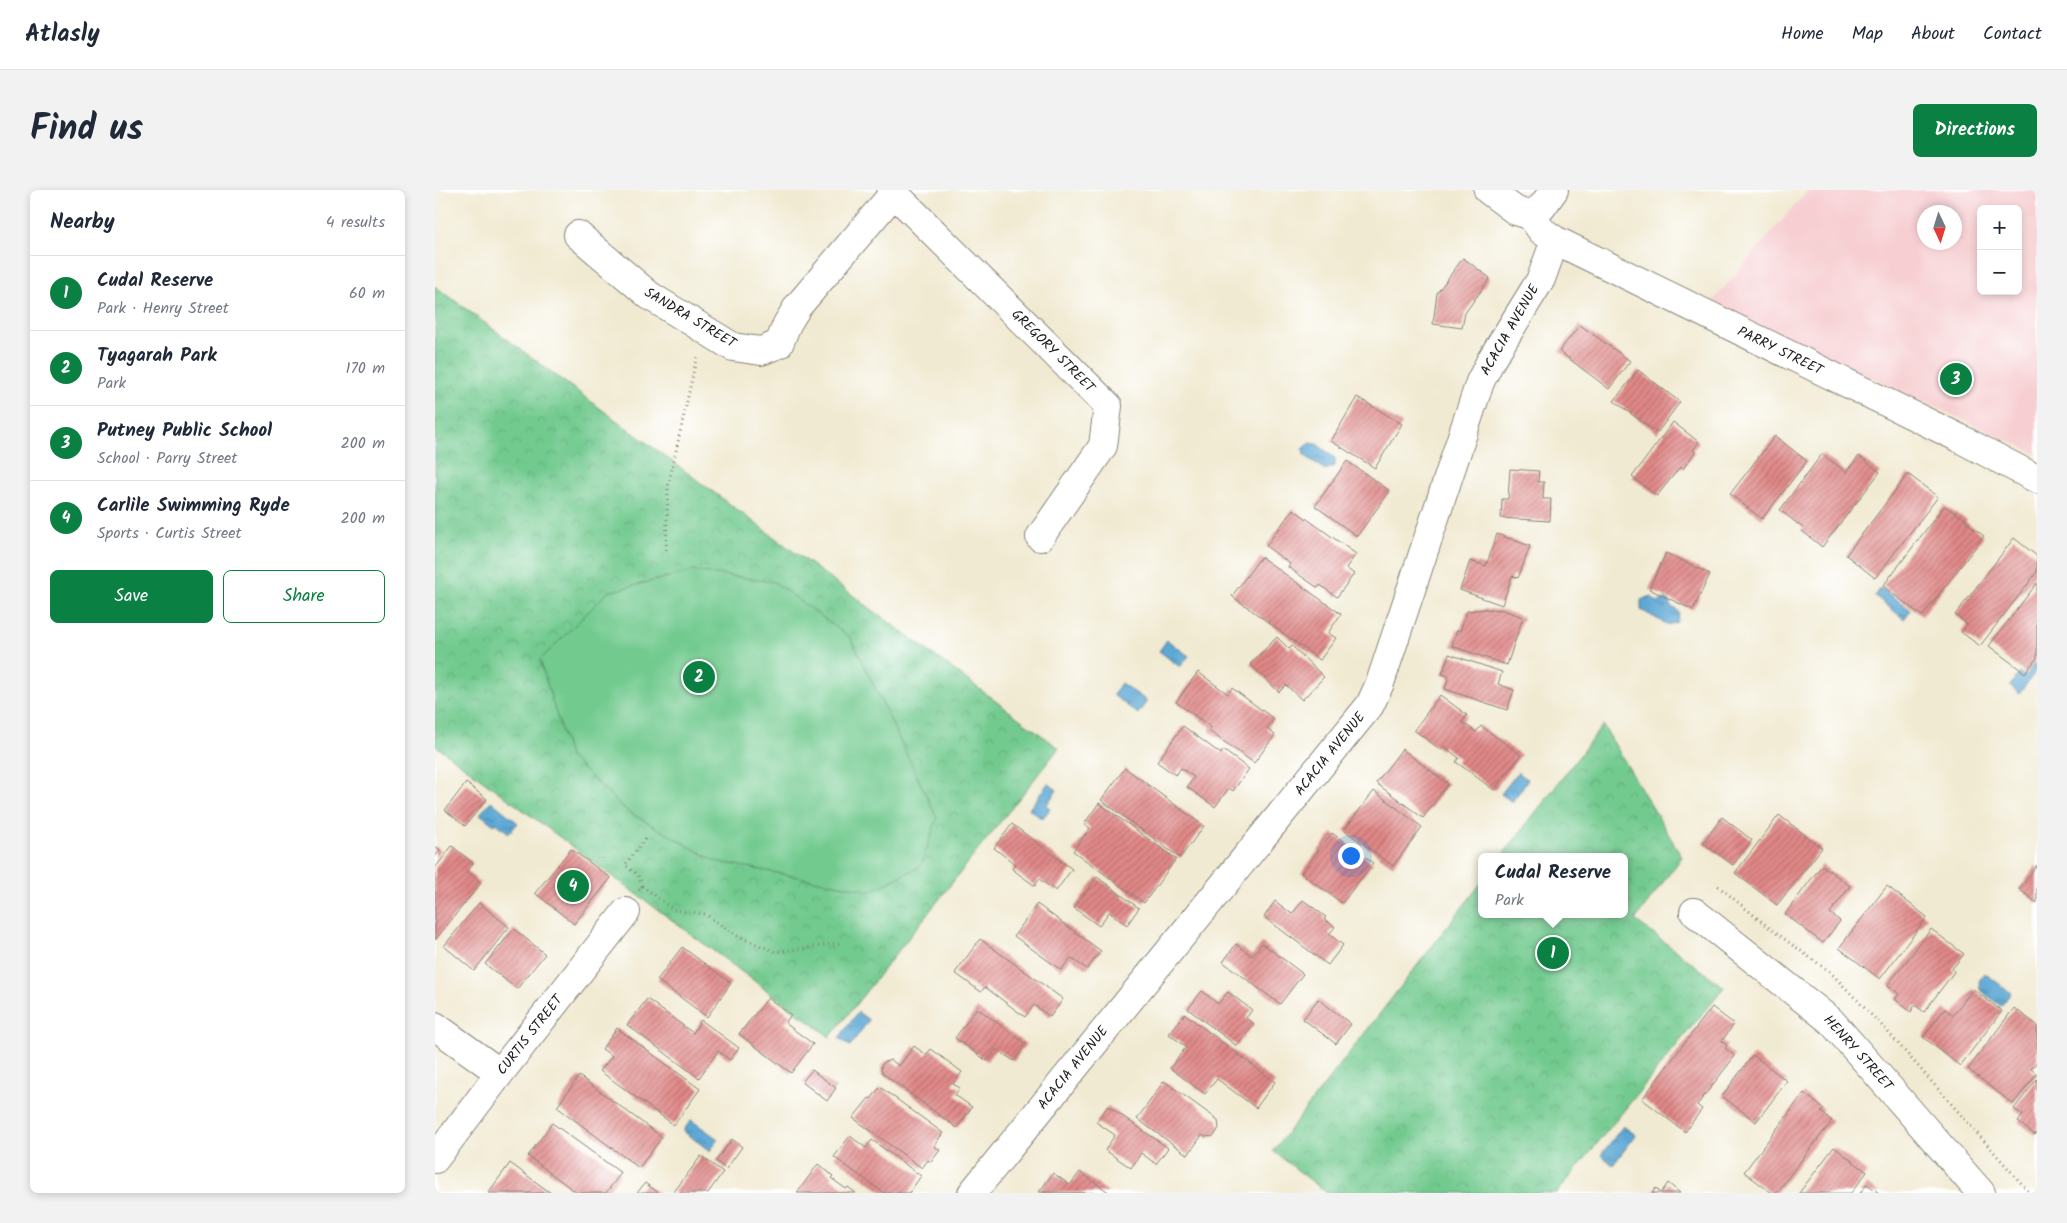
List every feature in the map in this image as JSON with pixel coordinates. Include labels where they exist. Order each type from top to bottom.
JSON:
[{"type":"street","points":[[1488,190],[1516,211],[1530,215],[1542,207],[1555,190]]},
{"type":"street","name":"SANDRA STREET","points":[[578,235],[651,296],[703,329],[733,347],[761,351],[779,344],[787,324],[798,306],[892,191]]},
{"type":"street","name":"GREGORY STREET","points":[[892,191],[1108,406],[1103,446],[1040,537]]},
{"type":"street","name":"PARRY STREET","points":[[1530,215],[1542,231],[1555,240],[1959,438],[2037,479]]},
{"type":"street","name":"ACACIA AVENUE","points":[[972,1193],[1369,705],[1380,682],[1480,382],[1491,360],[1541,279],[1555,240]]},
{"type":"street","name":"CURTIS STREET","points":[[435,1159],[626,912]]},
{"type":"street","name":"HENRY STREET","points":[[1694,912],[1831,1021],[1981,1193]]},
{"type":"street","points":[[435,1026],[500,1073]]},
{"type":"path","points":[[666,550],[668,487],[703,329]]},
{"type":"path","points":[[646,838],[625,865],[637,875],[642,886],[674,910],[705,914],[737,936],[776,952],[841,943]]},
{"type":"path","points":[[626,912],[642,886]]},
{"type":"path","points":[[1718,886],[1771,930],[1830,972],[1886,1030],[2030,1193]]},
{"type":"shaded area","points":[[1808,190],[2037,190],[2037,454],[1711,303]]},
{"type":"green space","points":[[435,286],[1059,748],[830,1037],[435,745]]},
{"type":"green space","points":[[693,571],[774,582],[851,638],[937,818],[921,866],[871,891],[715,861],[627,811],[569,756],[540,660],[608,592]]},
{"type":"green space","points":[[1603,725],[1682,857],[1635,920],[1724,987],[1557,1193],[1327,1193],[1273,1151],[1478,887],[1478,918],[1628,918],[1628,853],[1504,853]]},
{"type":"water","points":[[1310,443],[1317,444],[1335,458],[1335,466],[1325,470],[1304,455],[1303,449]]},
{"type":"water","points":[[1881,588],[1911,610],[1904,619],[1875,596]]},
{"type":"water","points":[[1650,596],[1658,602],[1665,599],[1668,600],[1671,607],[1679,613],[1677,622],[1668,625],[1641,610],[1641,600]]},
{"type":"water","points":[[1167,640],[1189,656],[1180,667],[1159,651]]},
{"type":"water","points":[[2035,662],[2037,670],[2019,694],[2010,686],[2020,673],[2025,676]]},
{"type":"water","points":[[1121,683],[1147,701],[1138,714],[1113,695]]},
{"type":"water","points":[[1518,772],[1528,780],[1512,802],[1501,794]]},
{"type":"water","points":[[1048,783],[1057,790],[1046,806],[1050,809],[1042,819],[1029,809]]},
{"type":"water","points":[[491,801],[518,823],[509,833],[496,823],[494,825],[480,814]]},
{"type":"water","points":[[1985,973],[2011,993],[2001,1006],[1980,990],[1979,981]]},
{"type":"water","points":[[858,1012],[869,1020],[850,1046],[839,1038]]},
{"type":"water","points":[[691,1120],[718,1139],[710,1151],[683,1131]]},
{"type":"water","points":[[1623,1126],[1636,1135],[1613,1165],[1601,1155]]},
{"type":"building","points":[[1463,258],[1490,278],[1465,313],[1462,328],[1433,324],[1437,293]]},
{"type":"building","points":[[1580,325],[1630,361],[1609,389],[1559,351]]},
{"type":"building","points":[[1638,370],[1680,402],[1657,433],[1614,401]]},
{"type":"building","points":[[1357,397],[1402,424],[1375,468],[1331,441]]},
{"type":"building","points":[[1673,422],[1699,442],[1693,450],[1695,452],[1683,469],[1680,467],[1657,496],[1632,477]]},
{"type":"building","points":[[1775,436],[1807,461],[1762,519],[1730,494]]},
{"type":"building","points":[[1822,454],[1846,472],[1859,456],[1880,472],[1822,547],[1801,530],[1803,528],[1780,510]]},
{"type":"building","points":[[1347,461],[1390,491],[1357,536],[1315,506]]},
{"type":"building","points":[[1510,469],[1539,471],[1538,482],[1544,482],[1543,499],[1551,499],[1550,521],[1501,518],[1502,499],[1508,499]]},
{"type":"building","points":[[1908,474],[1938,497],[1875,578],[1846,555]]},
{"type":"building","points":[[1944,506],[1967,520],[1966,522],[1984,536],[1922,616],[1883,586]]},
{"type":"building","points":[[1293,509],[1356,554],[1346,568],[1354,574],[1337,597],[1320,585],[1318,588],[1288,567],[1290,564],[1266,546]]},
{"type":"building","points":[[1497,534],[1530,546],[1518,578],[1512,576],[1502,605],[1460,590],[1470,561],[1486,566]]},
{"type":"building","points":[[2014,538],[2037,556],[2037,572],[1980,646],[1961,632],[1967,624],[1955,615]]},
{"type":"building","points":[[1666,553],[1710,574],[1693,610],[1649,589]]},
{"type":"building","points":[[1261,557],[1341,614],[1328,633],[1336,638],[1320,660],[1232,596]]},
{"type":"building","points":[[2037,583],[2037,658],[2025,673],[1989,646]]},
{"type":"building","points":[[1503,610],[1523,617],[1507,665],[1452,646],[1457,630],[1460,631],[1467,611]]},
{"type":"building","points":[[1277,637],[1289,649],[1292,646],[1324,677],[1302,700],[1286,685],[1279,692],[1250,664]]},
{"type":"building","points":[[1449,654],[1502,672],[1498,684],[1514,690],[1507,710],[1445,689],[1449,676],[1442,674]]},
{"type":"building","points":[[1198,672],[1228,694],[1232,688],[1274,719],[1267,729],[1275,735],[1254,763],[1209,731],[1211,727],[1176,702]]},
{"type":"building","points":[[1440,695],[1467,715],[1462,722],[1476,732],[1481,726],[1521,755],[1494,790],[1456,762],[1459,758],[1444,746],[1441,750],[1414,730]]},
{"type":"building","points":[[1183,726],[1221,754],[1223,750],[1249,769],[1233,791],[1229,788],[1215,807],[1187,787],[1194,777],[1181,768],[1175,775],[1157,762]]},
{"type":"building","points":[[1402,749],[1448,784],[1423,818],[1376,783]]},
{"type":"building","points":[[1125,768],[1204,826],[1180,858],[1101,800]]},
{"type":"building","points":[[466,783],[487,799],[465,826],[445,810]]},
{"type":"building","points":[[1374,791],[1422,827],[1393,866],[1344,830]]},
{"type":"building","points":[[1099,803],[1176,859],[1144,903],[1073,851],[1090,828],[1084,824]]},
{"type":"building","points":[[1779,815],[1822,848],[1777,905],[1735,873]]},
{"type":"building","points":[[1722,817],[1752,840],[1733,865],[1703,843]]},
{"type":"building","points":[[1012,824],[1072,869],[1056,891],[1039,879],[1035,886],[1012,869],[1015,864],[994,848]]},
{"type":"building","points":[[1332,833],[1373,863],[1342,903],[1301,873]]},
{"type":"building","points":[[435,846],[440,850],[435,857]]},
{"type":"building","points":[[452,846],[473,863],[467,871],[481,883],[435,940],[435,868]]},
{"type":"building","points":[[571,849],[611,878],[574,924],[535,893]]},
{"type":"building","points":[[1822,865],[1850,886],[1830,913],[1840,921],[1823,943],[1785,914]]},
{"type":"building","points":[[2037,865],[2037,903],[2019,889]]},
{"type":"building","points":[[1097,877],[1139,908],[1127,925],[1109,912],[1099,926],[1074,908]]},
{"type":"building","points":[[1887,886],[1927,917],[1880,979],[1839,948]]},
{"type":"building","points":[[1303,900],[1326,917],[1324,919],[1335,927],[1329,934],[1343,945],[1328,965],[1264,917],[1275,901],[1292,914]]},
{"type":"building","points":[[479,903],[509,927],[474,971],[444,946]]},
{"type":"building","points":[[1037,904],[1101,951],[1087,969],[1071,958],[1061,970],[1014,936]]},
{"type":"building","points":[[514,929],[545,954],[517,989],[485,964]]},
{"type":"building","points":[[1931,929],[1964,954],[1952,969],[1954,972],[1924,1012],[1915,1005],[1911,1012],[1895,999],[1899,994],[1888,985]]},
{"type":"building","points":[[980,939],[1063,999],[1050,1017],[1034,1005],[1025,1017],[985,987],[981,992],[955,973]]},
{"type":"building","points":[[1262,943],[1303,974],[1280,1004],[1223,962],[1236,944],[1252,956]]},
{"type":"building","points":[[682,947],[731,983],[707,1017],[657,980]]},
{"type":"building","points":[[1973,989],[2002,1011],[1960,1066],[1923,1037],[1945,1009],[1953,1015]]},
{"type":"building","points":[[1202,991],[1218,1004],[1228,992],[1252,1010],[1246,1018],[1254,1024],[1237,1046],[1188,1009]]},
{"type":"building","points":[[768,998],[791,1015],[785,1023],[813,1044],[791,1073],[739,1034]]},
{"type":"building","points":[[647,999],[693,1033],[701,1020],[739,1048],[730,1060],[718,1051],[699,1078],[627,1025]]},
{"type":"building","points":[[1318,999],[1351,1024],[1336,1044],[1303,1019]]},
{"type":"building","points":[[1712,1007],[1734,1024],[1722,1041],[1727,1046],[1725,1048],[1735,1056],[1697,1105],[1702,1109],[1685,1132],[1642,1099]]},
{"type":"building","points":[[977,1008],[1026,1044],[1014,1061],[996,1049],[987,1061],[955,1038]]},
{"type":"building","points":[[2014,1008],[2037,1025],[2037,1062],[2031,1069],[2037,1074],[2013,1104],[1968,1069]]},
{"type":"building","points":[[1185,1014],[1275,1082],[1256,1108],[1217,1079],[1205,1094],[1170,1068],[1186,1047],[1169,1034]]},
{"type":"building","points":[[617,1028],[700,1089],[674,1125],[600,1071],[612,1056],[602,1049]]},
{"type":"building","points":[[914,1046],[926,1055],[931,1049],[962,1072],[953,1084],[960,1088],[955,1095],[972,1107],[957,1128],[882,1073],[881,1066],[884,1062],[891,1060],[899,1066]]},
{"type":"building","points":[[1753,1055],[1787,1081],[1756,1122],[1722,1096]]},
{"type":"building","points":[[812,1070],[836,1088],[827,1101],[802,1082]]},
{"type":"building","points":[[579,1076],[662,1137],[639,1168],[557,1107]]},
{"type":"building","points":[[2037,1079],[2037,1132],[2035,1135],[2018,1122],[2023,1115],[2014,1109]]},
{"type":"building","points":[[1164,1081],[1218,1120],[1219,1128],[1214,1136],[1205,1137],[1202,1135],[1188,1155],[1137,1119]]},
{"type":"building","points":[[880,1087],[943,1133],[934,1146],[940,1150],[931,1162],[928,1160],[922,1168],[853,1118]]},
{"type":"building","points":[[1804,1093],[1824,1109],[1821,1112],[1832,1121],[1776,1193],[1772,1193],[1744,1172]]},
{"type":"building","points":[[1108,1106],[1168,1148],[1156,1164],[1141,1153],[1131,1168],[1105,1150],[1115,1135],[1096,1122]]},
{"type":"building","points":[[552,1123],[621,1173],[606,1193],[577,1193],[528,1156]]},
{"type":"building","points":[[850,1136],[866,1148],[872,1140],[921,1176],[909,1193],[884,1193],[834,1157]]},
{"type":"building","points":[[732,1139],[742,1147],[726,1169],[716,1161]]},
{"type":"building","points":[[1834,1147],[1867,1172],[1851,1193],[1799,1193]]},
{"type":"building","points":[[701,1156],[723,1172],[708,1193],[673,1193]]},
{"type":"building","points":[[510,1163],[551,1193],[488,1193]]},
{"type":"building","points":[[818,1164],[833,1176],[831,1178],[846,1189],[848,1187],[856,1193],[797,1193]]},
{"type":"building","points":[[1080,1172],[1110,1193],[1039,1192],[1053,1173],[1070,1185]]},
{"type":"building","points":[[645,1183],[659,1193],[637,1193]]},
{"type":"building","points":[[1668,1183],[1680,1193],[1661,1193]]},
{"type":"building","points":[[1867,1184],[1879,1193],[1860,1193]]},
{"type":"building","points":[[1656,1188],[1661,1193],[1652,1193]]},
{"type":"place","name":"Putney Public School","points":[[1956,379]]},
{"type":"place","name":"Tyagarah Park","points":[[699,677]]},
{"type":"place","name":"Carlile Swimming Ryde","points":[[573,886]]},
{"type":"place","name":"Cudal Reserve","points":[[1553,953]]}]
